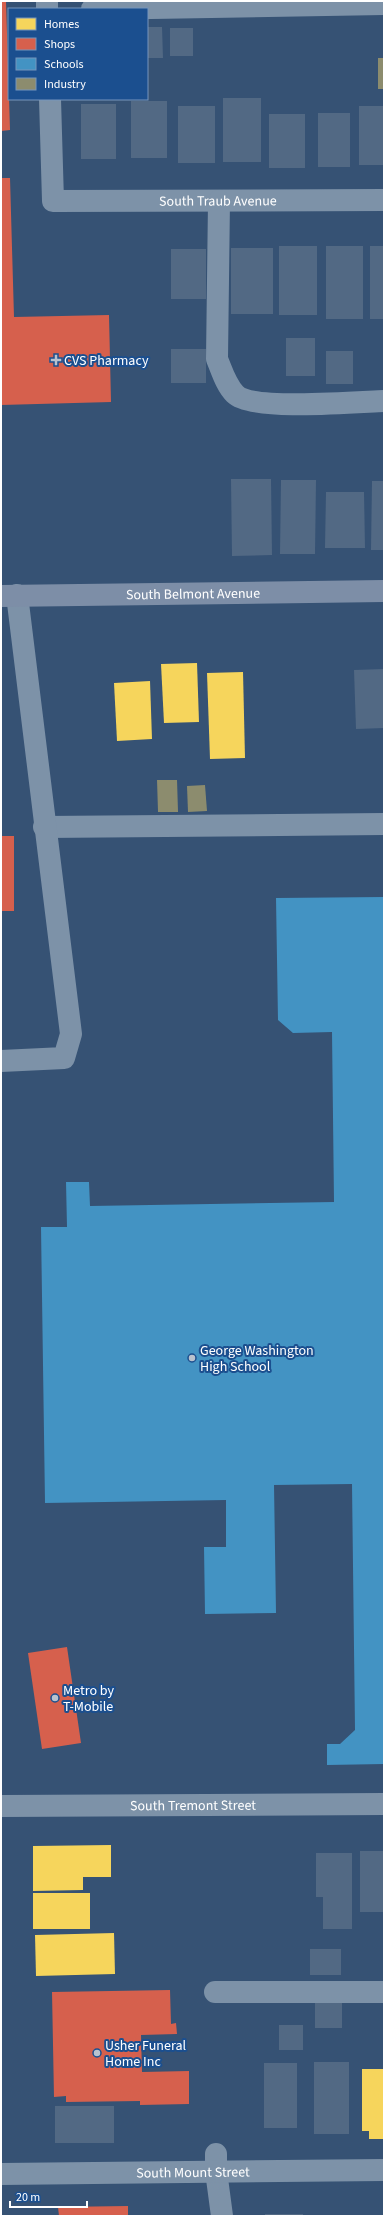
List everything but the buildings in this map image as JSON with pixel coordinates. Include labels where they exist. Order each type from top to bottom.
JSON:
[{"type":"main road","name":"South Belmont Avenue","points":[[9,595],[384,591]]},
{"type":"street","points":[[148,8],[384,4]]},
{"type":"street","name":"South Traub Avenue","points":[[50,100],[53,201],[384,200]]},
{"type":"street","points":[[219,201],[217,359],[225,378],[236,395],[248,401],[286,404],[384,401]]},
{"type":"street","points":[[1,1061],[64,1058],[71,1034],[44,827],[9,595]]},
{"type":"street","points":[[44,827],[384,824]]},
{"type":"street","name":"South Tremont Street","points":[[1,1806],[384,1804]]},
{"type":"street","points":[[215,1992],[384,1992]]},
{"type":"street","points":[[216,2162],[222,2216]]},
{"type":"street","name":"South Mount Street","points":[[1,2174],[216,2162],[384,2170]]},
{"type":"place","name":"CVS Pharmacy","points":[[56,360]]},
{"type":"place","name":"George Washington High School","points":[[192,1358]]},
{"type":"place","name":"Metro by T-Mobile","points":[[55,1698]]},
{"type":"place","name":"Usher Funeral Home Inc","points":[[97,2053]]}]
